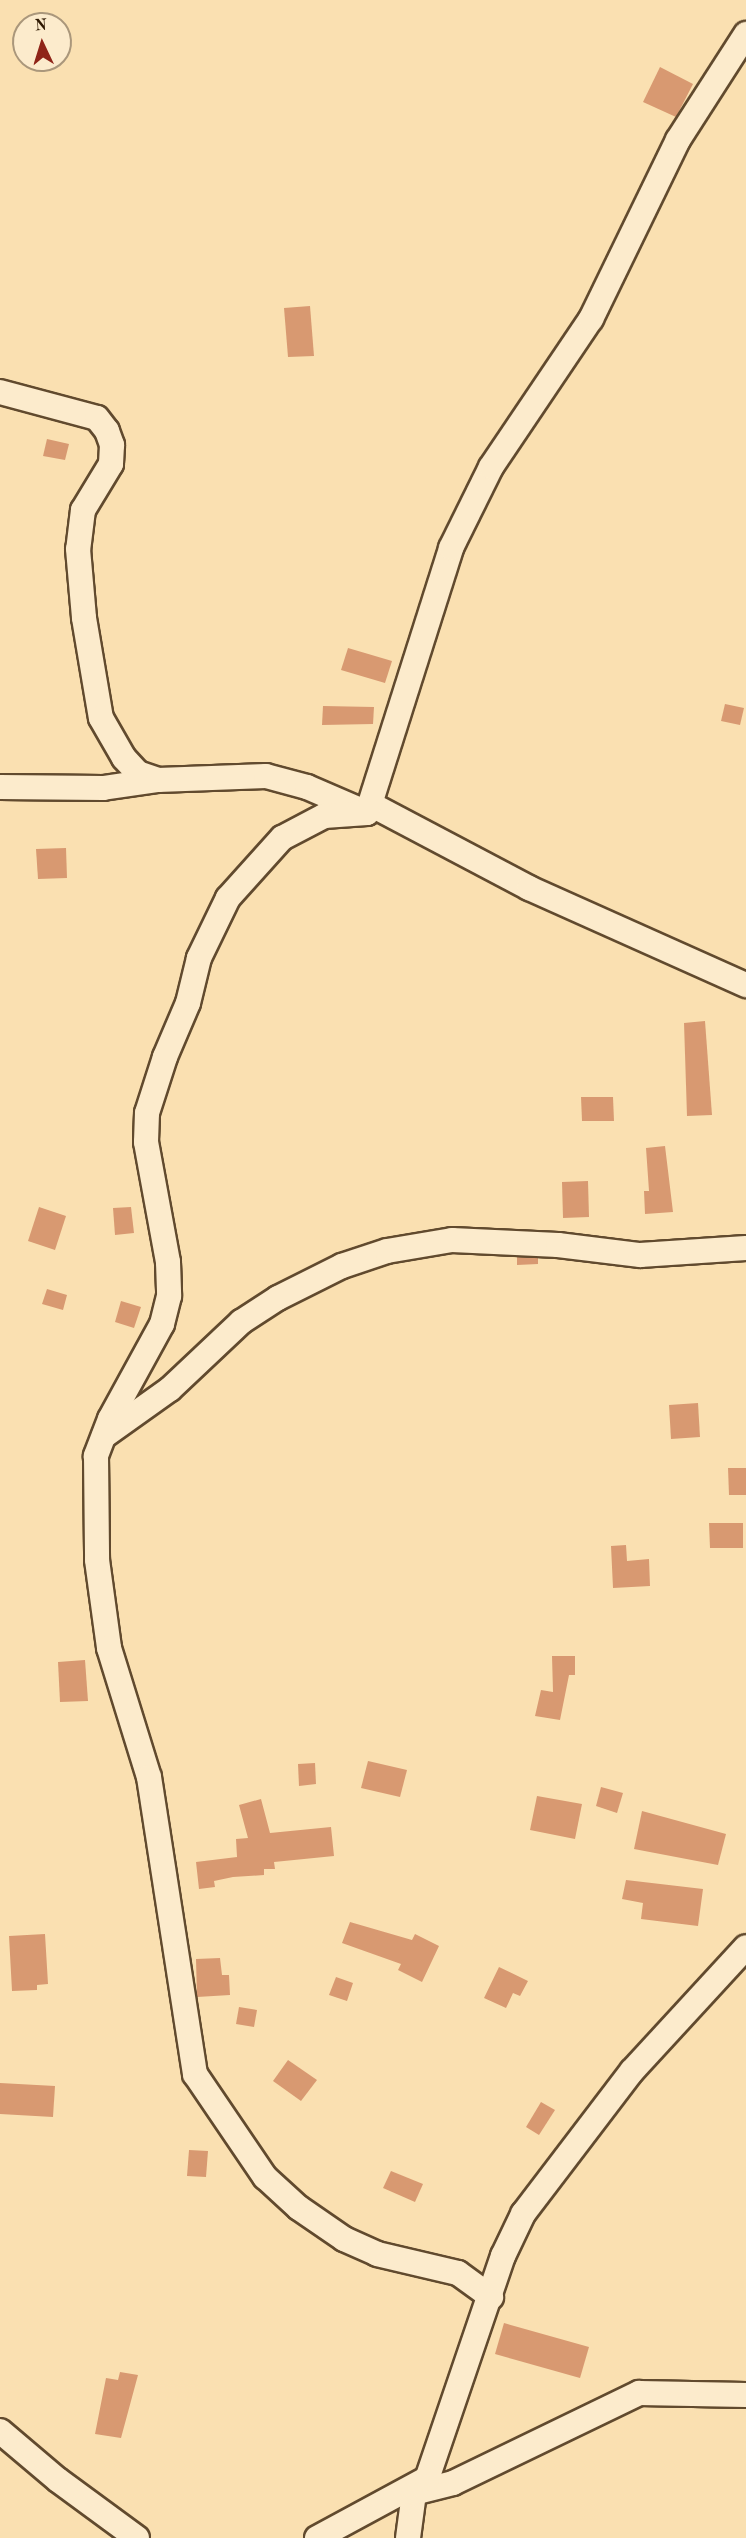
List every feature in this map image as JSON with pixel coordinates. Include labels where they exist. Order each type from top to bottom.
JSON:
[{"type":"street","points":[[369,809],[451,548],[491,467],[591,319],[678,140],[746,34]]},
{"type":"street","points":[[0,392],[97,418],[107,431],[112,445],[111,464],[83,510],[78,549],[84,618],[101,718],[124,758],[138,772],[158,780]]},
{"type":"street","points":[[0,787],[103,788],[158,780],[266,776],[307,787],[369,809],[530,888],[746,985]]},
{"type":"street","points":[[369,809],[324,816],[282,838],[228,898],[202,950],[188,1003],[165,1058],[147,1113],[146,1142],[168,1262],[169,1296],[162,1324],[102,1438],[96,1456],[95,1503],[103,1612],[109,1648],[149,1777],[195,2074],[265,2177],[299,2208],[344,2239],[377,2254],[458,2273],[491,2297]]},
{"type":"street","points":[[102,1438],[170,1389],[242,1322],[342,1266],[387,1251],[452,1240],[558,1245],[640,1255],[746,1248]]},
{"type":"street","points":[[408,2538],[420,2486],[491,2297],[503,2256],[523,2214],[632,2071],[746,1947]]},
{"type":"street","points":[[317,2538],[420,2486],[453,2483],[639,2393],[746,2395]]},
{"type":"street","points":[[0,2431],[58,2480],[137,2538]]},
{"type":"building","points":[[660,67],[693,84],[676,117],[643,102]]},
{"type":"building","points":[[310,306],[314,356],[288,357],[284,308]]},
{"type":"building","points":[[47,439],[69,444],[65,460],[43,456]]},
{"type":"building","points":[[348,648],[392,661],[385,683],[341,670]]},
{"type":"building","points":[[725,704],[744,708],[740,725],[721,721]]},
{"type":"building","points":[[323,706],[374,707],[373,724],[322,725]]},
{"type":"building","points":[[66,848],[67,878],[38,879],[36,849]]},
{"type":"building","points":[[705,1021],[712,1115],[687,1116],[684,1023]]},
{"type":"building","points":[[581,1097],[613,1097],[614,1121],[582,1121]]},
{"type":"building","points":[[665,1146],[673,1212],[645,1214],[644,1191],[649,1191],[646,1148]]},
{"type":"building","points":[[588,1181],[589,1217],[563,1218],[562,1182]]},
{"type":"building","points":[[39,1207],[66,1216],[55,1250],[28,1241]]},
{"type":"building","points":[[131,1207],[134,1233],[115,1235],[113,1208]]},
{"type":"building","points":[[517,1257],[538,1258],[538,1264],[517,1265]]},
{"type":"building","points":[[47,1289],[67,1295],[63,1310],[42,1304]]},
{"type":"building","points":[[121,1301],[141,1307],[134,1328],[115,1322]]},
{"type":"building","points":[[698,1403],[700,1437],[671,1439],[669,1405]]},
{"type":"building","points":[[728,1468],[746,1468],[746,1495],[729,1495]]},
{"type":"building","points":[[709,1523],[743,1523],[743,1548],[710,1548]]},
{"type":"building","points":[[626,1545],[627,1561],[649,1559],[650,1586],[613,1588],[611,1546]]},
{"type":"building","points":[[552,1656],[575,1656],[575,1675],[569,1675],[560,1720],[535,1716],[541,1690],[553,1692]]},
{"type":"building","points":[[85,1660],[88,1701],[60,1702],[58,1662]]},
{"type":"building","points":[[368,1761],[407,1770],[400,1797],[361,1788]]},
{"type":"building","points":[[315,1763],[316,1784],[299,1786],[298,1764]]},
{"type":"building","points":[[601,1787],[623,1793],[617,1813],[596,1806]]},
{"type":"building","points":[[537,1796],[582,1804],[575,1839],[530,1830]]},
{"type":"building","points":[[261,1799],[270,1833],[331,1827],[334,1856],[274,1862],[275,1869],[264,1869],[264,1875],[214,1881],[215,1887],[199,1889],[196,1862],[237,1857],[236,1839],[248,1838],[239,1805]]},
{"type":"building","points":[[642,1811],[726,1834],[718,1865],[634,1849]]},
{"type":"building","points":[[626,1880],[703,1889],[698,1926],[641,1919],[643,1903],[622,1899]]},
{"type":"building","points":[[350,1922],[412,1940],[415,1934],[439,1946],[422,1982],[398,1970],[401,1964],[342,1943]]},
{"type":"building","points":[[45,1934],[48,1984],[37,1985],[37,1990],[12,1991],[9,1936]]},
{"type":"building","points":[[220,1958],[222,1975],[229,1975],[230,1995],[197,1997],[196,1959]]},
{"type":"building","points":[[499,1967],[528,1981],[520,1996],[513,1993],[506,2008],[484,1998]]},
{"type":"building","points":[[336,1977],[353,1983],[347,2001],[329,1995]]},
{"type":"building","points":[[239,2007],[257,2010],[254,2027],[236,2024]]},
{"type":"building","points":[[288,2060],[317,2080],[301,2101],[273,2081]]},
{"type":"building","points":[[0,2083],[55,2086],[53,2117],[0,2114]]},
{"type":"building","points":[[541,2102],[555,2110],[539,2135],[526,2127]]},
{"type":"building","points":[[189,2150],[208,2151],[206,2177],[187,2176]]},
{"type":"building","points":[[391,2171],[423,2184],[415,2202],[383,2188]]},
{"type":"building","points":[[504,2323],[589,2347],[580,2378],[495,2354]]},
{"type":"building","points":[[120,2372],[138,2375],[121,2438],[95,2434],[106,2378],[118,2380]]}]
